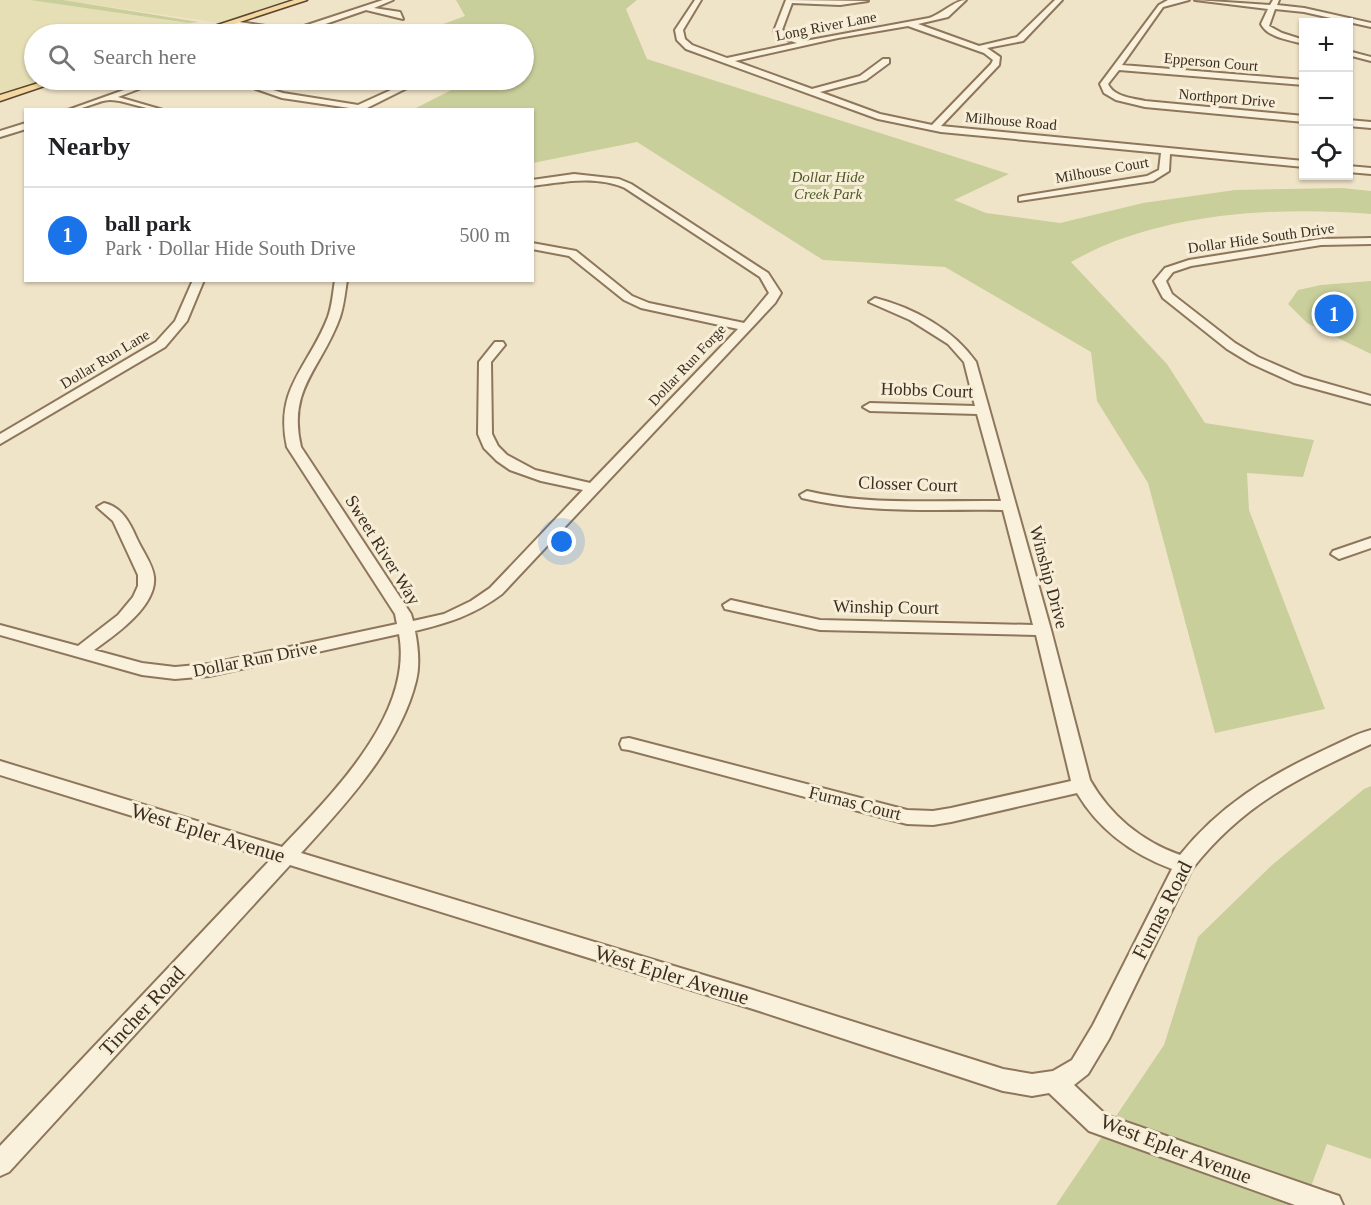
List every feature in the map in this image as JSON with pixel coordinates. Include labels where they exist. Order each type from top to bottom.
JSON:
[{"type":"main road","points":[[230,24],[303,0]]},
{"type":"main road","points":[[0,98],[25,90]]},
{"type":"street","points":[[323,24],[390,0]]},
{"type":"street","name":"Milhouse Road","points":[[698,0],[679,29],[679,37],[692,48],[725,62],[884,118],[934,128],[1299,164]]},
{"type":"street","name":"Long River Lane","points":[[725,62],[804,43],[940,17],[963,0]]},
{"type":"street","points":[[979,48],[1020,39],[1059,0]]},
{"type":"street","points":[[1116,68],[1162,5],[1185,0]]},
{"type":"street","points":[[1198,0],[1274,4],[1371,25]]},
{"type":"street","points":[[804,43],[784,36],[778,31],[789,1],[840,3],[865,1]]},
{"type":"street","points":[[1274,4],[1265,23],[1266,27],[1280,35],[1299,41]]},
{"type":"street","points":[[365,9],[397,14],[400,17]]},
{"type":"street","points":[[233,23],[239,24]]},
{"type":"street","points":[[909,24],[979,48],[996,57],[996,64],[934,128]]},
{"type":"street","points":[[1353,54],[1371,59]]},
{"type":"street","points":[[810,92],[863,78],[886,61]]},
{"type":"street","name":"Epperson Court","points":[[1116,68],[1299,83]]},
{"type":"street","name":"Northport Drive","points":[[1116,68],[1104,84],[1104,89],[1119,98],[1147,105],[1299,119]]},
{"type":"street","points":[[78,108],[129,90]]},
{"type":"street","points":[[266,90],[352,108]]},
{"type":"street","points":[[359,108],[398,90]]},
{"type":"street","points":[[109,97],[151,108]]},
{"type":"street","points":[[0,122],[24,127]]},
{"type":"street","points":[[1353,123],[1371,125]]},
{"type":"street","points":[[0,134],[24,127]]},
{"type":"street","name":"Milhouse Court","points":[[1023,199],[1153,178],[1165,169],[1166,151]]},
{"type":"street","points":[[1353,169],[1371,171]]},
{"type":"street","name":"Dollar Run Forge","points":[[406,627],[449,618],[477,605],[496,591],[771,301],[775,293],[764,275],[628,186],[591,177],[534,183]]},
{"type":"street","name":"Dollar Hide South Drive","points":[[1371,241],[1317,243],[1189,263],[1169,270],[1161,279],[1161,285],[1167,296],[1245,355],[1299,380],[1371,400]]},
{"type":"street","points":[[534,246],[557,249],[572,254],[628,298],[645,306],[746,327]]},
{"type":"street","name":"Dollar Run Lane","points":[[0,440],[168,340],[182,321],[198,282]]},
{"type":"street","name":"Sweet River Way","points":[[285,857],[316,824],[375,751],[389,729],[408,680],[410,644],[403,614],[294,447],[289,431],[288,412],[294,392],[334,319],[341,282]]},
{"type":"street","name":"Winship Drive","points":[[875,302],[901,309],[959,347],[970,362],[1083,785],[1103,816],[1123,834],[1156,854],[1184,865]]},
{"type":"street","points":[[499,345],[485,362],[485,434],[488,443],[495,453],[507,462],[526,471],[593,488]]},
{"type":"street","name":"Hobbs Court","points":[[870,407],[984,410]]},
{"type":"street","name":"Closser Court","points":[[807,495],[872,504],[1010,506]]},
{"type":"street","points":[[81,652],[135,608],[148,583],[120,519],[104,507]]},
{"type":"street","points":[[1339,554],[1371,543]]},
{"type":"street","name":"Winship Court","points":[[731,605],[820,625],[1043,630]]},
{"type":"street","name":"Dollar Run Drive","points":[[0,630],[142,669],[175,673],[198,671],[406,627]]},
{"type":"street","name":"Furnas Road","points":[[1053,1082],[1062,1080],[1080,1067],[1091,1051],[1184,865],[1209,834],[1269,784],[1371,736]]},
{"type":"street","name":"Furnas Court","points":[[629,744],[907,817],[933,818],[951,815],[1083,785]]},
{"type":"street","name":"West Epler Avenue","points":[[0,768],[285,857],[407,892],[1003,1080],[1032,1085],[1053,1082],[1098,1123],[1330,1205]]},
{"type":"street","name":"Tincher Road","points":[[0,1164],[285,857]]},
{"type":"shaded area","points":[[0,0],[30,0],[192,24],[24,24],[24,88],[0,95]]},
{"type":"shaded area","points":[[63,0],[288,0],[219,23]]},
{"type":"green space","points":[[30,0],[63,0],[199,22],[188,23]]},
{"type":"green space","name":"Dollar Hide Creek Park","points":[[456,0],[637,0],[626,9],[647,59],[1009,174],[954,200],[986,213],[1060,223],[1143,203],[1235,190],[1342,188],[1371,191],[1371,214],[1295,211],[1217,217],[1178,223],[1105,246],[1071,262],[1167,364],[1205,423],[1314,440],[1303,477],[1247,473],[1249,510],[1325,709],[1215,733],[1148,483],[1097,401],[1091,352],[945,267],[823,260],[637,142],[534,163],[534,108],[416,108],[451,90],[534,90],[534,24],[443,24],[465,16]]},
{"type":"green space","points":[[1371,281],[1371,354],[1307,323],[1288,304],[1298,290],[1321,285]]},
{"type":"green space","points":[[1371,786],[1371,1159],[1327,1144],[1304,1205],[1056,1205],[1164,1045],[1198,937],[1272,865],[1364,789]]},
{"type":"place","name":"ball park","points":[[1334,314]]}]
